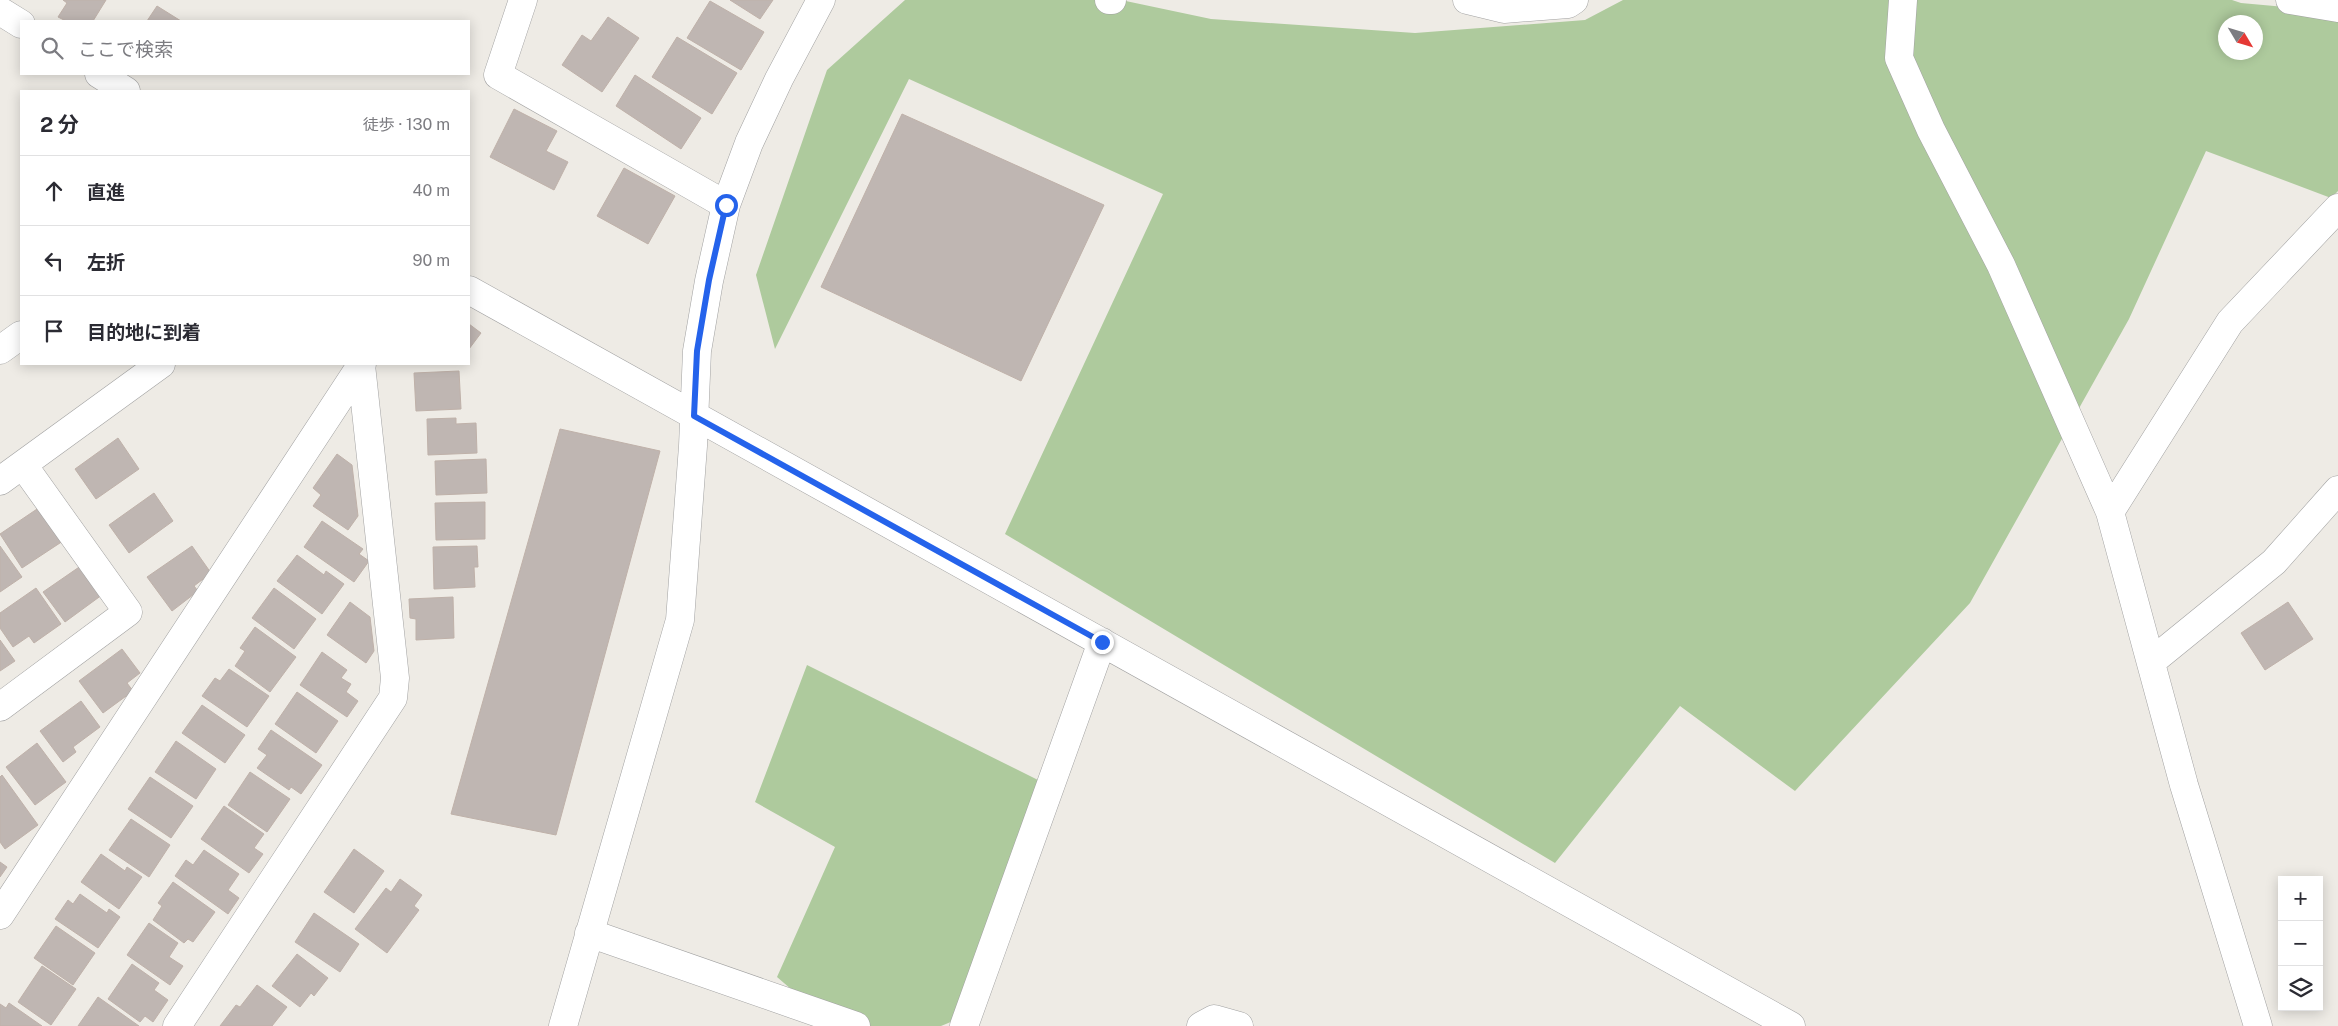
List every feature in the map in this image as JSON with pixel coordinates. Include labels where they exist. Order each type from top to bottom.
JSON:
[{"type":"street","points":[[522,0],[498,75],[726,205]]},
{"type":"street","points":[[563,1026],[680,620],[697,351],[709,280],[726,205],[749,143],[775,86],[821,0]]},
{"type":"street","points":[[1467,0],[1504,9],[1568,4],[1574,0]]},
{"type":"street","points":[[1903,0],[1899,58],[1931,130],[2001,265],[2110,512],[2184,785],[2258,1026]]},
{"type":"street","points":[[2290,0],[2338,8]]},
{"type":"street","points":[[0,11],[20,23]]},
{"type":"street","points":[[100,75],[124,90]]},
{"type":"street","points":[[2110,512],[2230,322],[2338,208]]},
{"type":"street","points":[[470,291],[1791,1026]]},
{"type":"street","points":[[0,350],[20,337]]},
{"type":"street","points":[[0,481],[160,365]]},
{"type":"street","points":[[0,915],[361,365]]},
{"type":"street","points":[[177,1026],[393,698],[395,678],[362,365]]},
{"type":"street","points":[[0,707],[128,612],[23,465]]},
{"type":"street","points":[[2151,662],[2274,562],[2338,490]]},
{"type":"street","points":[[964,1026],[1102,642]]},
{"type":"street","points":[[589,933],[856,1026]]},
{"type":"street","points":[[1201,1026],[1214,1019],[1239,1026]]},
{"type":"green space","points":[[905,0],[1121,0],[1211,19],[1415,33],[1585,20],[1623,0],[2232,0],[2241,3],[2338,12],[2338,191],[2331,198],[2206,151],[2129,319],[1970,603],[1795,791],[1680,706],[1555,863],[1005,534],[1163,194],[909,79],[775,349],[756,275],[827,70]]},
{"type":"green space","points":[[807,665],[1044,783],[985,1008],[941,1026],[834,1026],[777,977],[835,847],[755,802]]},
{"type":"building","points":[[63,0],[106,0],[94,20],[64,20],[58,17],[67,3]]},
{"type":"building","points":[[730,0],[773,0],[760,19]]},
{"type":"building","points":[[710,1],[764,32],[741,70],[687,38]]},
{"type":"building","points":[[157,6],[179,20],[148,20]]},
{"type":"building","points":[[608,17],[639,38],[602,92],[562,65],[582,35],[591,41]]},
{"type":"building","points":[[677,37],[737,73],[712,114],[652,77]]},
{"type":"building","points":[[635,75],[701,118],[681,149],[616,106]]},
{"type":"building","points":[[514,109],[557,131],[546,151],[568,162],[554,190],[490,157]]},
{"type":"building","points":[[902,114],[1104,205],[1021,381],[821,287]]},
{"type":"building","points":[[624,168],[675,196],[648,244],[597,216]]},
{"type":"building","points":[[470,325],[481,333],[470,348]]},
{"type":"building","points":[[459,371],[461,409],[416,411],[414,373]]},
{"type":"building","points":[[456,418],[456,424],[476,423],[477,453],[428,455],[427,419]]},
{"type":"building","points":[[560,429],[660,451],[556,835],[451,814]]},
{"type":"building","points":[[118,438],[139,469],[96,499],[75,469]]},
{"type":"building","points":[[337,454],[352,465],[358,516],[348,530],[313,506],[321,495],[313,488]]},
{"type":"building","points":[[486,459],[487,493],[436,495],[435,461]]},
{"type":"building","points":[[154,493],[173,521],[129,553],[109,525]]},
{"type":"building","points":[[485,502],[485,539],[436,540],[435,503]]},
{"type":"building","points":[[43,505],[66,539],[22,568],[0,534]]},
{"type":"building","points":[[322,521],[363,549],[359,554],[369,561],[354,582],[304,547]]},
{"type":"building","points":[[0,546],[22,577],[0,592]]},
{"type":"building","points":[[192,546],[211,573],[194,586],[198,591],[172,611],[147,577]]},
{"type":"building","points":[[477,546],[478,567],[474,567],[475,587],[434,589],[433,547]]},
{"type":"building","points":[[297,555],[324,575],[326,571],[344,584],[322,614],[277,581]]},
{"type":"building","points":[[85,563],[106,592],[65,622],[43,592]]},
{"type":"building","points":[[36,588],[61,624],[34,643],[29,636],[13,647],[0,628],[0,613]]},
{"type":"building","points":[[274,588],[316,619],[294,649],[252,618]]},
{"type":"building","points":[[453,597],[454,638],[416,640],[416,619],[410,618],[409,599]]},
{"type":"building","points":[[350,602],[370,617],[374,651],[366,663],[327,635]]},
{"type":"building","points":[[2288,602],[2313,639],[2265,670],[2241,633]]},
{"type":"building","points":[[255,627],[296,657],[270,692],[235,666],[245,651],[240,648]]},
{"type":"building","points":[[0,640],[15,661],[0,671]]},
{"type":"building","points":[[122,649],[140,673],[127,683],[133,691],[103,713],[79,681]]},
{"type":"building","points":[[322,652],[347,670],[341,678],[351,684],[346,692],[358,701],[347,717],[300,685]]},
{"type":"building","points":[[229,669],[269,696],[247,727],[202,696],[215,678],[220,681]]},
{"type":"building","points":[[297,692],[338,721],[316,753],[275,724]]},
{"type":"building","points":[[81,701],[100,727],[73,747],[76,752],[63,762],[40,731]]},
{"type":"building","points":[[202,705],[245,735],[225,763],[182,733]]},
{"type":"building","points":[[271,730],[322,765],[301,794],[291,787],[289,790],[257,768],[267,755],[258,749]]},
{"type":"building","points":[[176,741],[216,769],[196,799],[155,772]]},
{"type":"building","points":[[37,743],[66,782],[35,805],[6,767]]},
{"type":"building","points":[[250,772],[290,799],[267,832],[228,805]]},
{"type":"building","points":[[2,775],[38,825],[5,849],[0,842],[0,777]]},
{"type":"building","points":[[150,777],[193,806],[171,838],[128,809]]},
{"type":"building","points":[[224,806],[264,834],[254,848],[263,854],[249,873],[201,839]]},
{"type":"building","points":[[131,819],[170,845],[149,877],[109,850]]},
{"type":"building","points":[[354,849],[384,871],[354,913],[324,892]]},
{"type":"building","points":[[204,850],[239,874],[228,890],[239,898],[228,914],[175,876],[186,860],[193,865]]},
{"type":"building","points":[[101,854],[125,871],[127,867],[142,877],[119,909],[81,882]]},
{"type":"building","points":[[0,862],[7,867],[0,877]]},
{"type":"building","points":[[400,879],[422,895],[414,906],[419,910],[387,953],[355,929],[386,888],[391,892]]},
{"type":"building","points":[[173,882],[215,912],[193,942],[188,939],[184,943],[153,920],[162,906],[158,903]]},
{"type":"building","points":[[80,894],[107,913],[109,909],[120,917],[98,948],[55,919],[68,900],[73,904]]},
{"type":"building","points":[[314,913],[359,944],[340,972],[295,942]]},
{"type":"building","points":[[149,923],[178,943],[169,957],[183,966],[170,985],[127,955]]},
{"type":"building","points":[[56,926],[95,953],[73,985],[34,958]]},
{"type":"building","points":[[297,954],[328,978],[314,996],[311,993],[300,1007],[272,986]]},
{"type":"building","points":[[132,964],[159,983],[154,990],[168,1000],[153,1022],[145,1016],[140,1022],[108,999]]},
{"type":"building","points":[[42,966],[76,989],[51,1025],[18,1002]]},
{"type":"building","points":[[257,985],[287,1007],[272,1026],[220,1026],[236,1005],[240,1007]]},
{"type":"building","points":[[98,997],[139,1026],[78,1026]]},
{"type":"building","points":[[9,1003],[42,1026],[0,1026],[0,1004],[6,1008]]},
{"type":"route","points":[[726,205],[709,280],[697,351],[694,416],[1102,642]]}]
